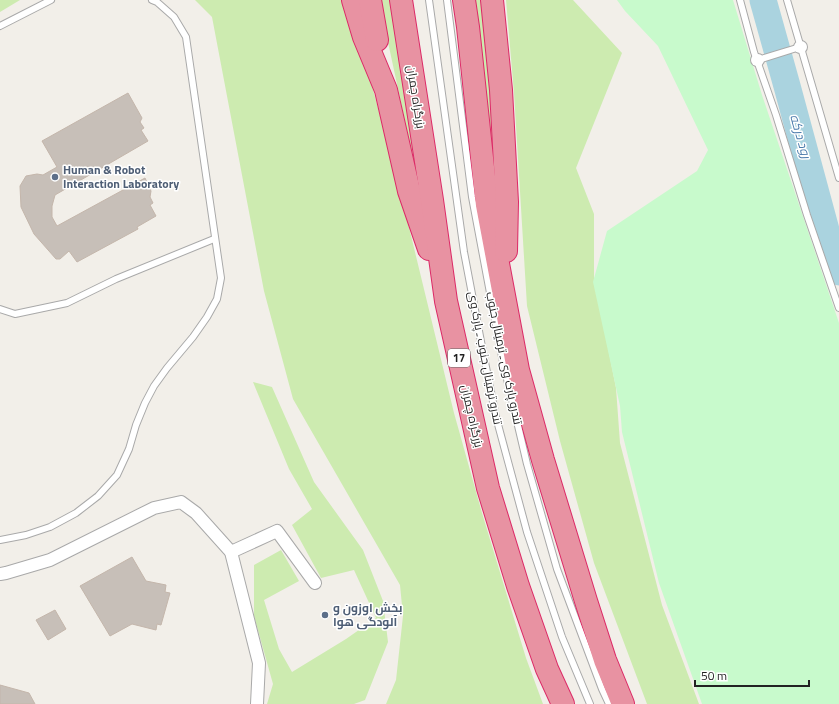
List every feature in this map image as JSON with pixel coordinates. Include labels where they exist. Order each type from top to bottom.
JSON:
[{"type":"highway","points":[[353,0],[364,37],[386,90]]},
{"type":"highway","points":[[370,0],[386,90],[409,191],[446,301]]},
{"type":"highway","name":"بزرگراه چمران","points":[[401,0],[446,301],[488,488],[518,586],[544,662],[563,704]]},
{"type":"highway","points":[[464,0],[488,205],[518,370],[543,460],[588,608],[620,702]]},
{"type":"highway","points":[[492,0],[502,90],[507,202],[505,296]]},
{"type":"street","points":[[0,574],[50,560],[154,508],[181,502],[196,513],[231,552],[259,663],[257,704]]},
{"type":"street","points":[[231,552],[277,531],[315,583]]},
{"type":"lane","points":[[0,26],[51,0]]},
{"type":"lane","points":[[0,540],[26,536],[50,527],[76,514],[98,496],[117,475],[130,449],[136,425],[154,386],[193,337],[217,299],[221,278],[214,239],[186,37],[174,17],[157,2],[152,0]]},
{"type":"lane","name":"تندرو ترمینال جنوب ـ پارک وی","points":[[429,0],[464,252],[496,417],[527,532],[562,637],[590,704]]},
{"type":"lane","name":"تندرو پارک وی ـ ترمینال جنوب","points":[[447,0],[472,197],[503,362],[527,464],[557,569],[602,689],[620,702]]},
{"type":"lane","points":[[740,0],[807,215],[839,308]]},
{"type":"lane","points":[[787,0],[839,178]]},
{"type":"lane","points":[[758,60],[800,47]]},
{"type":"lane","points":[[0,310],[15,314],[67,303],[116,279],[214,239]]},
{"type":"green space","points":[[0,0],[20,0],[0,12]]},
{"type":"green space","points":[[195,0],[348,0],[399,186],[454,413],[482,513],[526,658],[543,704],[386,704],[396,680],[403,616],[400,585],[293,399],[264,291],[212,17]]},
{"type":"green space","points":[[378,0],[390,0],[416,172],[386,33]]},
{"type":"green space","points":[[473,0],[484,0],[496,116],[497,204]]},
{"type":"green space","points":[[506,0],[573,0],[622,53],[576,168],[594,214],[594,277],[616,388],[620,443],[662,605],[699,704],[647,704],[594,563],[560,441],[527,306],[514,93]]},
{"type":"green space","points":[[617,0],[733,0],[762,95],[839,323],[839,704],[702,704],[659,583],[622,432],[620,406],[593,282],[607,231],[697,171],[708,150],[658,46],[625,11]]},
{"type":"green space","points":[[253,382],[272,387],[314,482],[363,550],[383,601],[388,642],[365,700],[354,704],[267,704],[273,684],[254,616],[254,565],[281,550],[299,581],[264,600],[279,649],[292,672],[346,639],[376,618],[354,570],[321,578],[292,525],[312,509],[289,469]]},
{"type":"building","name":"Human & Robot Interaction Laboratory","points":[[128,93],[142,118],[140,122],[144,128],[141,130],[148,141],[55,195],[52,206],[52,217],[57,226],[145,178],[151,191],[150,197],[153,203],[150,205],[156,216],[137,227],[138,229],[77,262],[69,251],[60,259],[56,259],[34,234],[21,207],[20,186],[26,176],[37,174],[43,175],[57,167],[42,141]]},
{"type":"building","points":[[132,557],[146,581],[166,585],[165,592],[170,593],[161,625],[157,624],[156,630],[132,624],[110,636],[80,586]]},
{"type":"building","points":[[55,610],[66,629],[48,640],[36,620]]},
{"type":"building","points":[[0,685],[29,693],[35,704],[0,704]]},
{"type":"waterway","name":"رود درکه","points":[[763,0],[830,245],[839,272]]},
{"type":"place","name":"Human & Robot Interaction Laboratory","points":[[55,177]]},
{"type":"place","name":"بخش اوزون و آلودگی هوا","points":[[325,615]]}]
